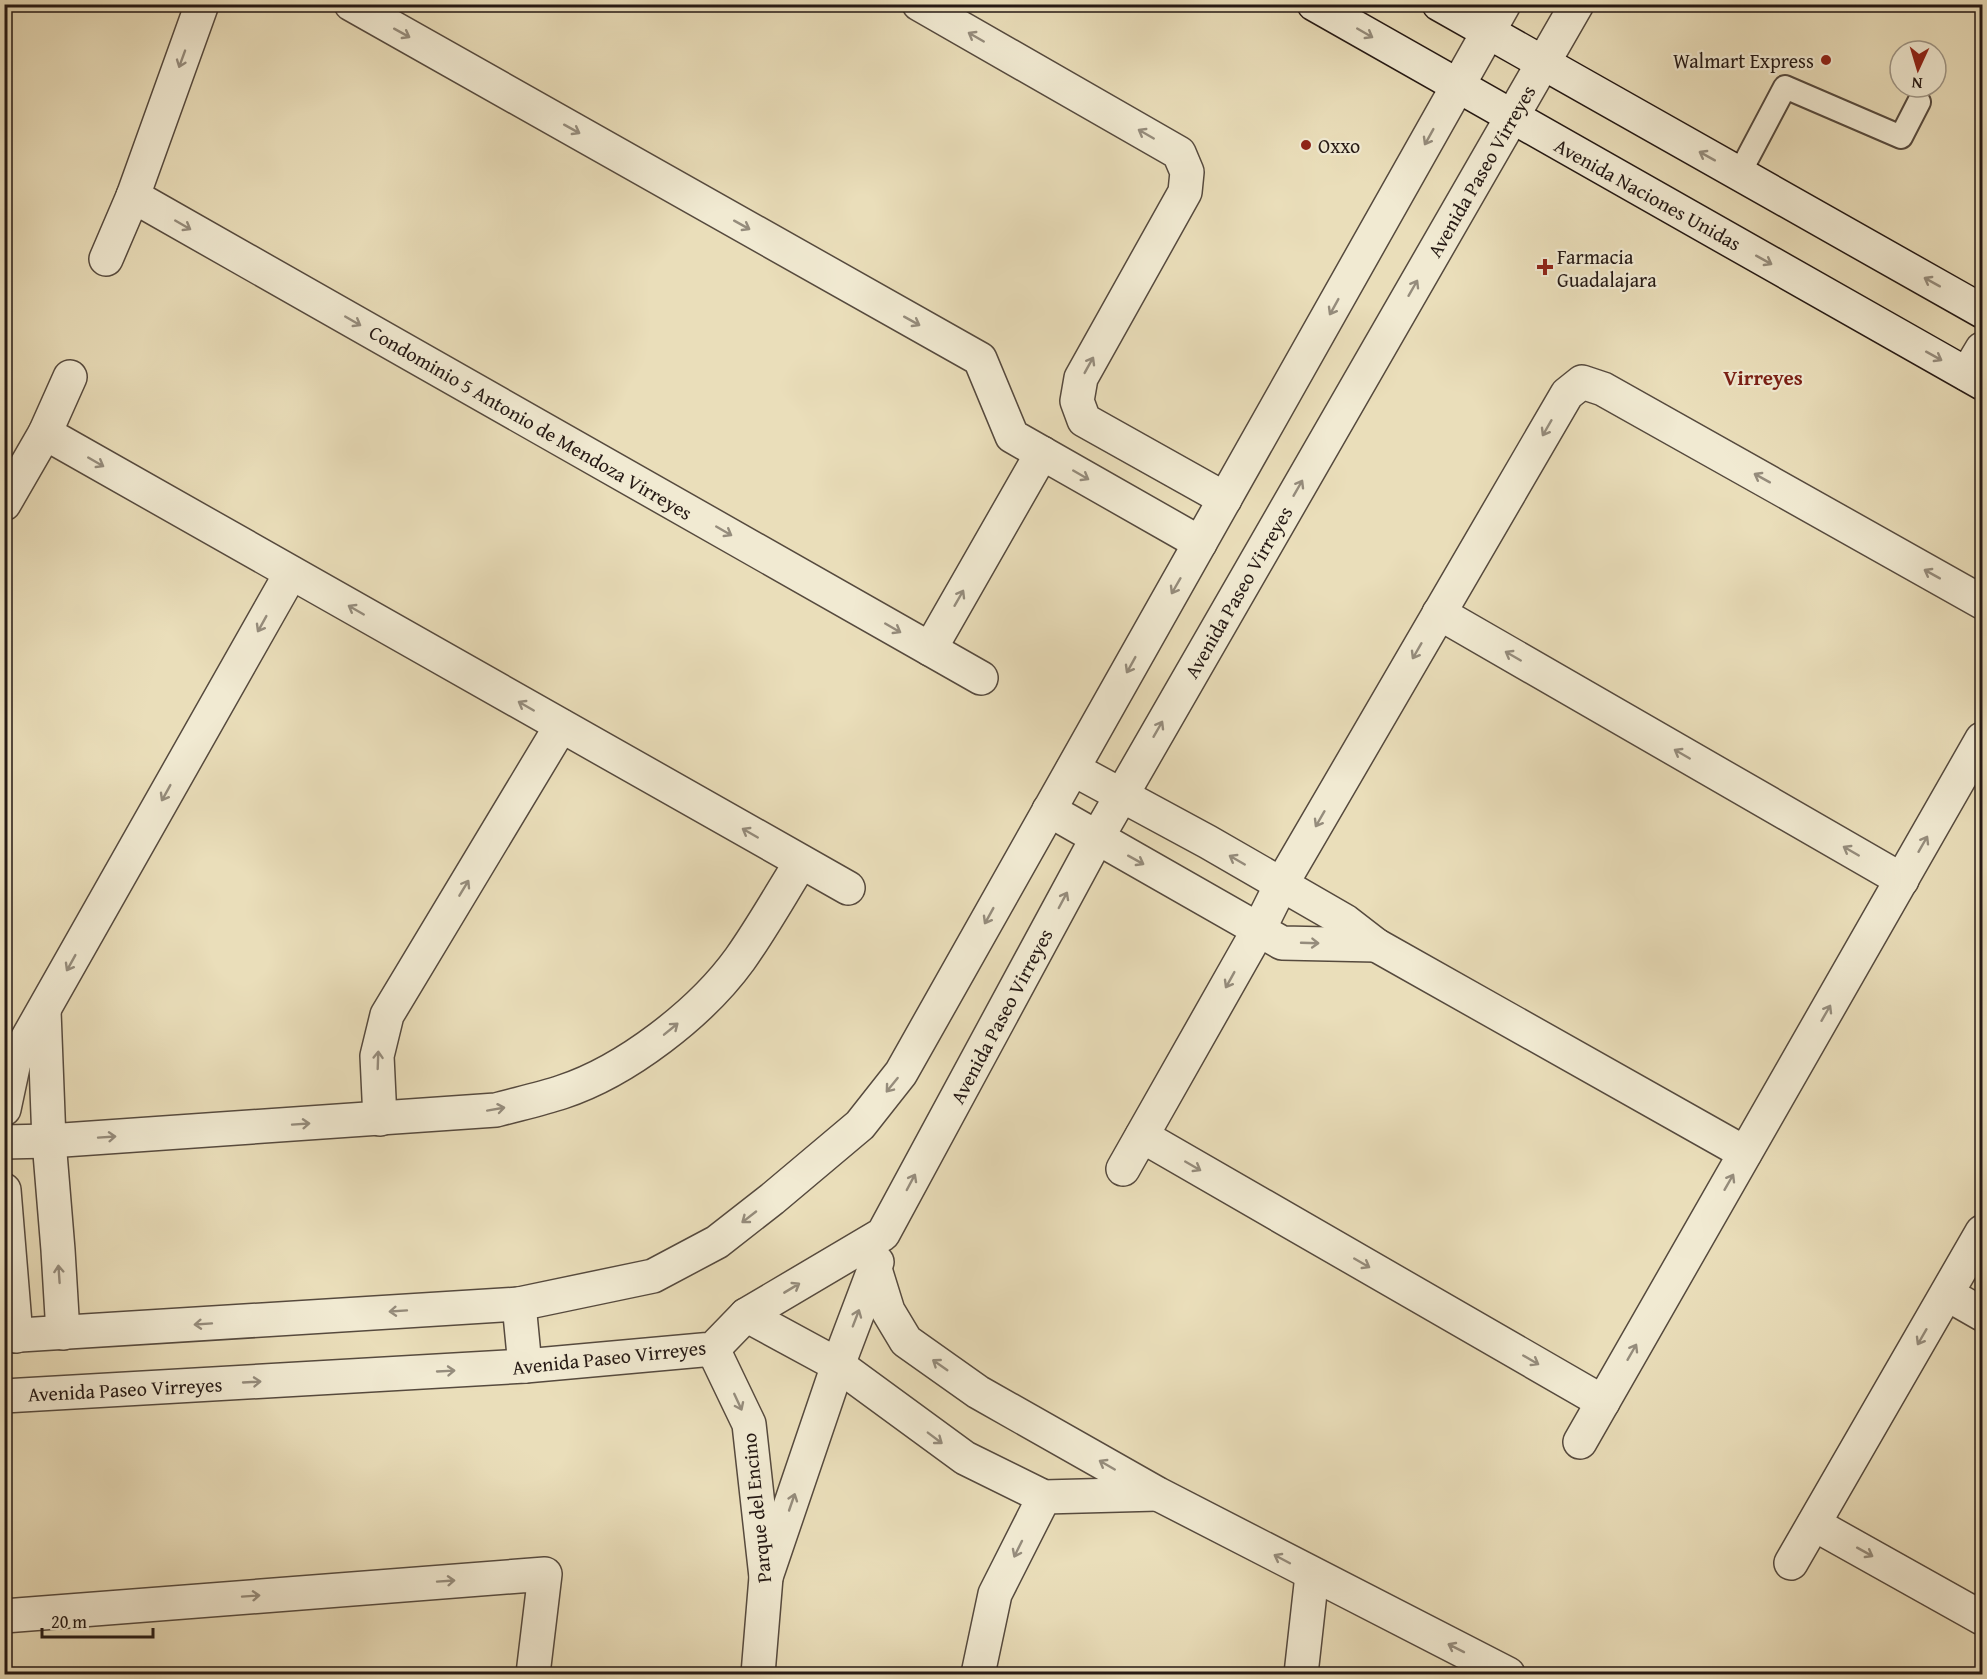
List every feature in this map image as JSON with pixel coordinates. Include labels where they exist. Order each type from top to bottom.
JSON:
[{"type":"street","points":[[106,259],[133,196],[202,4]]},
{"type":"street","points":[[351,4],[980,360],[1012,436],[1200,543]]},
{"type":"street","points":[[919,4],[1179,153],[1187,172],[1185,192],[1082,378],[1077,401],[1084,420],[1129,445],[1148,476],[1221,506]]},
{"type":"street","name":"Avenida Naciones Unidas","points":[[1314,4],[1512,117],[1977,368]]},
{"type":"street","points":[[1439,4],[1983,311]]},
{"type":"street","points":[[4,1190],[10,1336],[519,1304],[653,1276],[717,1242],[772,1199],[860,1125],[901,1074],[1504,4]]},
{"type":"street","name":"Avenida Paseo Virreyes","points":[[4,1396],[525,1366],[713,1349],[746,1316],[883,1234],[1120,796],[1577,4]]},
{"type":"street","name":"Condominio 5 Antonio de Mendoza Virreyes","points":[[133,196],[981,678]]},
{"type":"street","points":[[4,504],[45,433],[70,377]]},
{"type":"street","points":[[1123,1169],[1259,929],[1281,885],[1439,613],[1567,394],[1582,382],[1603,389],[1983,602]]},
{"type":"street","points":[[45,433],[848,888]]},
{"type":"street","points":[[930,649],[1042,453]]},
{"type":"street","points":[[4,1109],[14,1062],[291,573]]},
{"type":"street","points":[[1439,613],[1902,880]]},
{"type":"street","points":[[380,1119],[377,1056],[387,1016],[561,726]]},
{"type":"street","points":[[1580,1442],[1983,739]]},
{"type":"street","points":[[1073,769],[1208,842],[1345,921],[1376,945],[1745,1153]]},
{"type":"street","points":[[1049,810],[1282,942],[1376,945]]},
{"type":"street","points":[[4,1142],[48,1142],[496,1110],[564,1092],[614,1069],[661,1037],[700,1005],[740,960],[801,862]]},
{"type":"street","points":[[44,1011],[48,1142],[63,1333]]},
{"type":"street","points":[[1142,1136],[1603,1402]]},
{"type":"street","points":[[1791,1563],[1983,1232]]},
{"type":"street","points":[[766,1577],[838,1365],[875,1269],[883,1234]]},
{"type":"street","points":[[875,1269],[888,1311],[906,1341],[978,1392],[1158,1494],[1508,1674]]},
{"type":"street","points":[[1947,1294],[1983,1314]]},
{"type":"street","points":[[519,1304],[525,1366]]},
{"type":"street","points":[[746,1316],[838,1365],[965,1458],[1044,1497],[1158,1494]]},
{"type":"street","name":"Parque del Encino","points":[[713,1349],[748,1424],[766,1577],[758,1674]]},
{"type":"street","points":[[978,1674],[995,1594],[1044,1497]]},
{"type":"street","points":[[1814,1524],[1983,1618]]},
{"type":"street","points":[[4,1616],[545,1574],[533,1674]]},
{"type":"street","points":[[1301,1674],[1312,1575]]},
{"type":"lane","points":[[1739,174],[1785,87],[1901,137],[1919,102]]},
{"type":"place","name":"Walmart Express","points":[[1826,60]]},
{"type":"place","name":"Oxxo","points":[[1306,145]]},
{"type":"place","name":"Farmacia Guadalajara","points":[[1545,267]]},
{"type":"district","name":"Virreyes","points":[[1763,377]]}]
